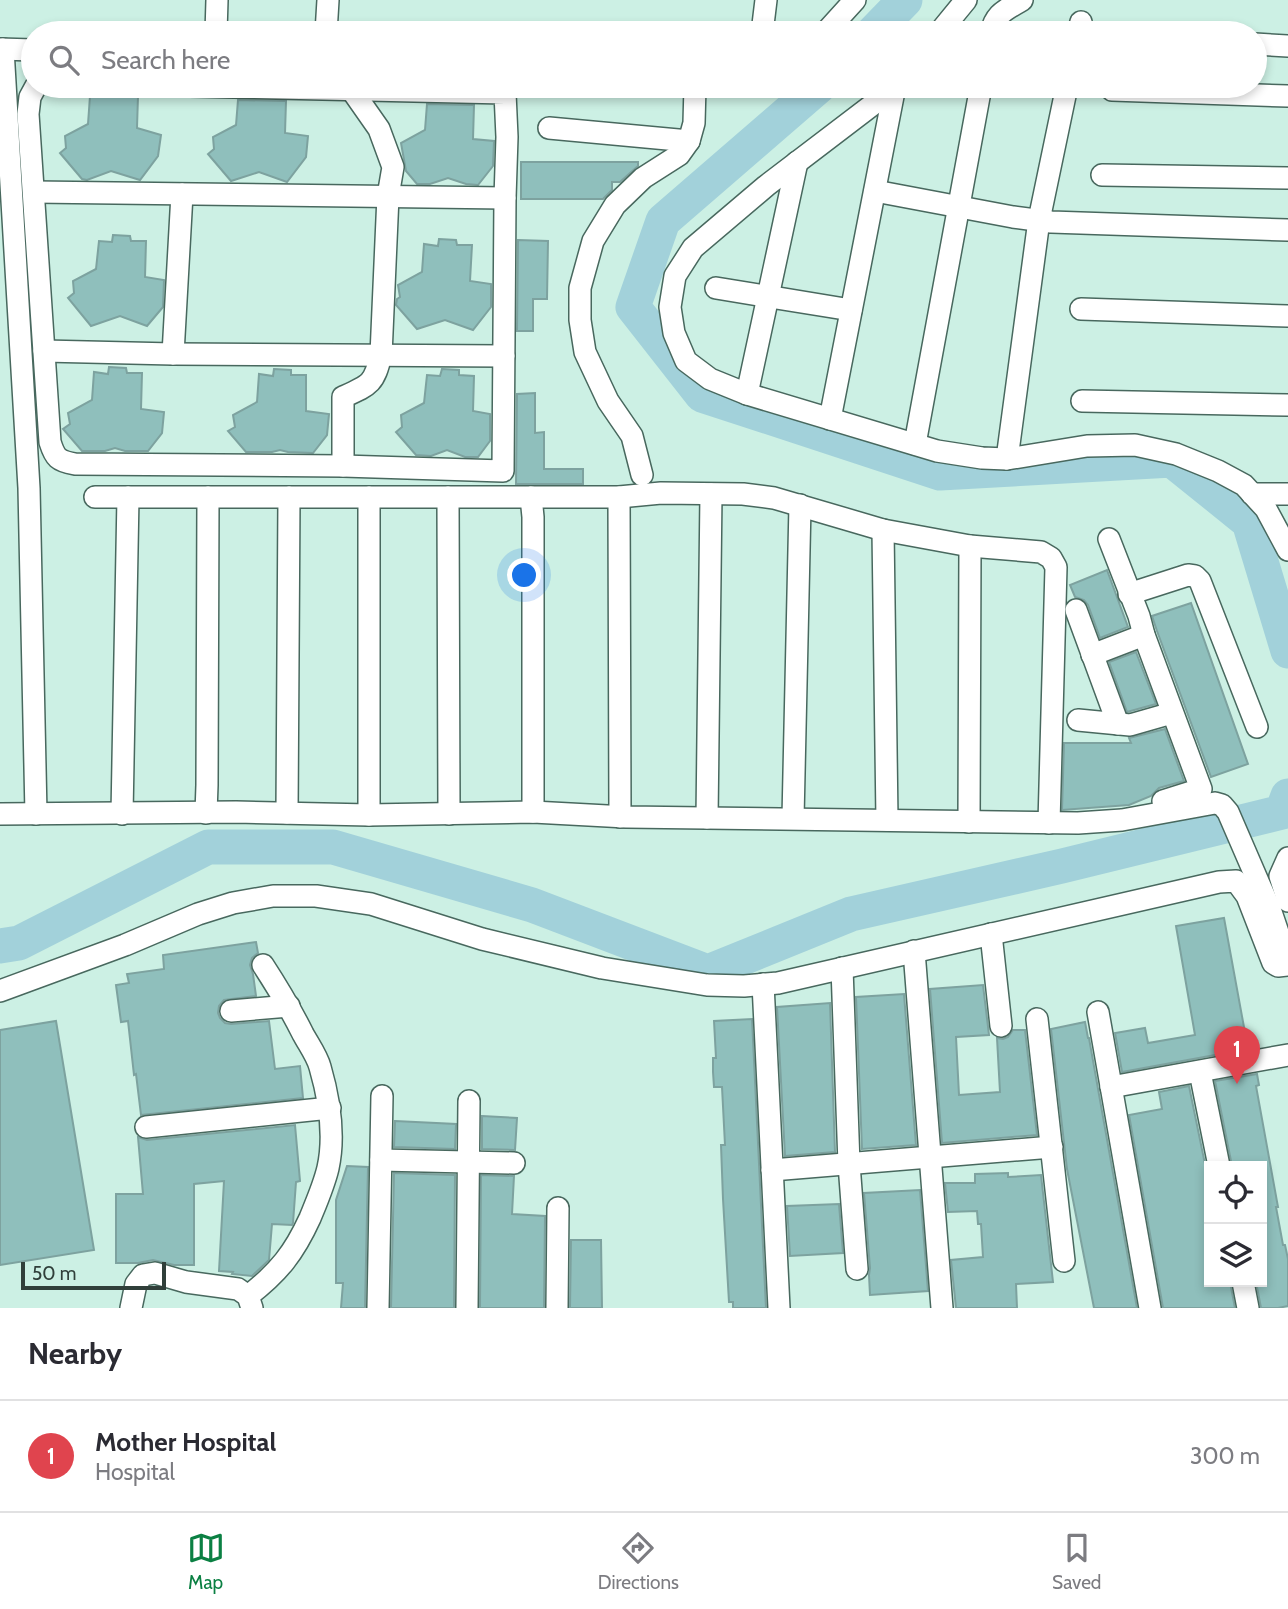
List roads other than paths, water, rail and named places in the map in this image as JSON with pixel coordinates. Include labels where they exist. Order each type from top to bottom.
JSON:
[{"type":"street","points":[[216,21],[217,0]]},
{"type":"street","points":[[327,21],[328,0]]},
{"type":"street","points":[[763,21],[766,0]]},
{"type":"street","points":[[836,21],[855,0]]},
{"type":"street","points":[[949,21],[966,0]]},
{"type":"street","points":[[995,21],[998,15],[1022,0]]},
{"type":"street","points":[[1267,45],[1288,46]]},
{"type":"street","points":[[21,50],[1,49],[10,176],[8,288],[29,488],[36,814]]},
{"type":"street","points":[[1267,95],[1288,96]]},
{"type":"street","points":[[30,98],[28,114],[50,442],[54,456],[63,462],[75,464],[343,466],[503,471],[505,98]]},
{"type":"street","points":[[343,466],[343,397],[362,389],[376,376],[381,355],[388,196],[393,167],[379,129],[357,98]]},
{"type":"street","points":[[642,475],[632,436],[608,401],[585,352],[580,320],[580,288],[593,241],[615,205],[643,178],[679,155],[689,141],[694,123],[695,98]]},
{"type":"street","points":[[881,98],[797,162],[693,248],[675,276],[670,307],[674,333],[686,361],[710,379],[747,394],[937,451],[1007,459],[1087,446],[1135,445],[1176,454],[1244,485],[1266,509],[1288,550]]},
{"type":"street","points":[[830,419],[893,98]]},
{"type":"street","points":[[915,444],[979,98]]},
{"type":"street","points":[[1007,459],[1039,220],[1064,98]]},
{"type":"street","points":[[549,128],[689,141]]},
{"type":"street","points":[[747,394],[797,162]]},
{"type":"street","points":[[1102,174],[1288,178]]},
{"type":"street","points":[[10,176],[33,183],[182,194],[505,198]]},
{"type":"street","points":[[875,191],[1039,220],[1086,224],[1288,230]]},
{"type":"street","points":[[173,354],[182,194]]},
{"type":"street","points":[[716,288],[852,310]]},
{"type":"street","points":[[1081,309],[1288,316]]},
{"type":"street","points":[[44,351],[504,356]]},
{"type":"street","points":[[1082,401],[1288,405]]},
{"type":"street","points":[[95,497],[620,497],[661,493],[754,496],[774,498],[883,530],[970,547],[1041,552],[1051,558],[1056,567],[1049,823]]},
{"type":"street","points":[[707,818],[711,494]]},
{"type":"street","points":[[1252,494],[1288,494]]},
{"type":"street","points":[[122,814],[128,497]]},
{"type":"street","points":[[206,813],[208,497]]},
{"type":"street","points":[[287,813],[289,497]]},
{"type":"street","points":[[369,497],[369,815]]},
{"type":"street","points":[[448,497],[449,814]]},
{"type":"street","points":[[531,497],[533,812]]},
{"type":"street","points":[[620,497],[620,817]]},
{"type":"street","points":[[793,818],[800,505]]},
{"type":"street","points":[[883,530],[887,820]]},
{"type":"street","points":[[1109,539],[1201,789],[1120,812],[1114,816],[1116,820]]},
{"type":"street","points":[[969,822],[970,547]]},
{"type":"street","points":[[1129,594],[1188,575],[1195,576],[1200,581],[1257,727]]},
{"type":"street","points":[[1076,610],[1118,724]]},
{"type":"street","points":[[1092,655],[1144,635]]},
{"type":"street","points":[[1079,720],[1130,724],[1172,713]]},
{"type":"street","points":[[0,814],[369,815],[533,812],[620,817],[1049,823],[1116,820],[1215,803],[1222,805],[1228,812],[1270,909],[1287,960],[1278,966],[1273,963],[1247,897],[1236,881],[1219,882],[778,983],[744,986],[707,985],[602,968],[482,939],[371,904],[316,896],[273,896],[233,902],[198,914],[125,945],[0,991]]},
{"type":"street","points":[[1288,858],[1280,876],[1288,901]]},
{"type":"street","points":[[990,934],[1001,1026]]},
{"type":"street","points":[[914,951],[942,1308]]},
{"type":"street","points":[[131,1308],[136,1284],[143,1275],[155,1273],[186,1282],[238,1289],[250,1302],[288,1259],[318,1198],[328,1166],[330,1108],[320,1065],[289,1006],[263,965]]},
{"type":"street","points":[[842,968],[849,1164],[857,1269]]},
{"type":"street","points":[[763,984],[779,1308]]},
{"type":"street","points":[[231,1011],[289,1006]]},
{"type":"street","points":[[1098,1012],[1150,1308]]},
{"type":"street","points":[[1037,1019],[1064,1261]]},
{"type":"street","points":[[1111,1087],[1288,1055]]},
{"type":"street","points":[[1200,1072],[1218,1161]]},
{"type":"street","points":[[378,1308],[382,1096]]},
{"type":"street","points":[[467,1308],[469,1101]]},
{"type":"street","points":[[146,1126],[330,1108]]},
{"type":"street","points":[[772,1170],[1052,1147]]},
{"type":"street","points":[[381,1160],[514,1164]]},
{"type":"street","points":[[557,1308],[558,1208]]},
{"type":"street","points":[[1244,1287],[1248,1308]]},
{"type":"waterway","points":[[885,21],[905,0]]},
{"type":"waterway","points":[[805,98],[663,221],[633,307],[702,395],[940,473],[1172,460],[1249,522],[1288,651]]},
{"type":"waterway","points":[[0,946],[19,943],[208,847],[333,847],[532,905],[708,972],[851,914],[1282,812],[1288,796]]},
{"type":"place","name":"Mother Hospital","points":[[1237,1084]]}]
